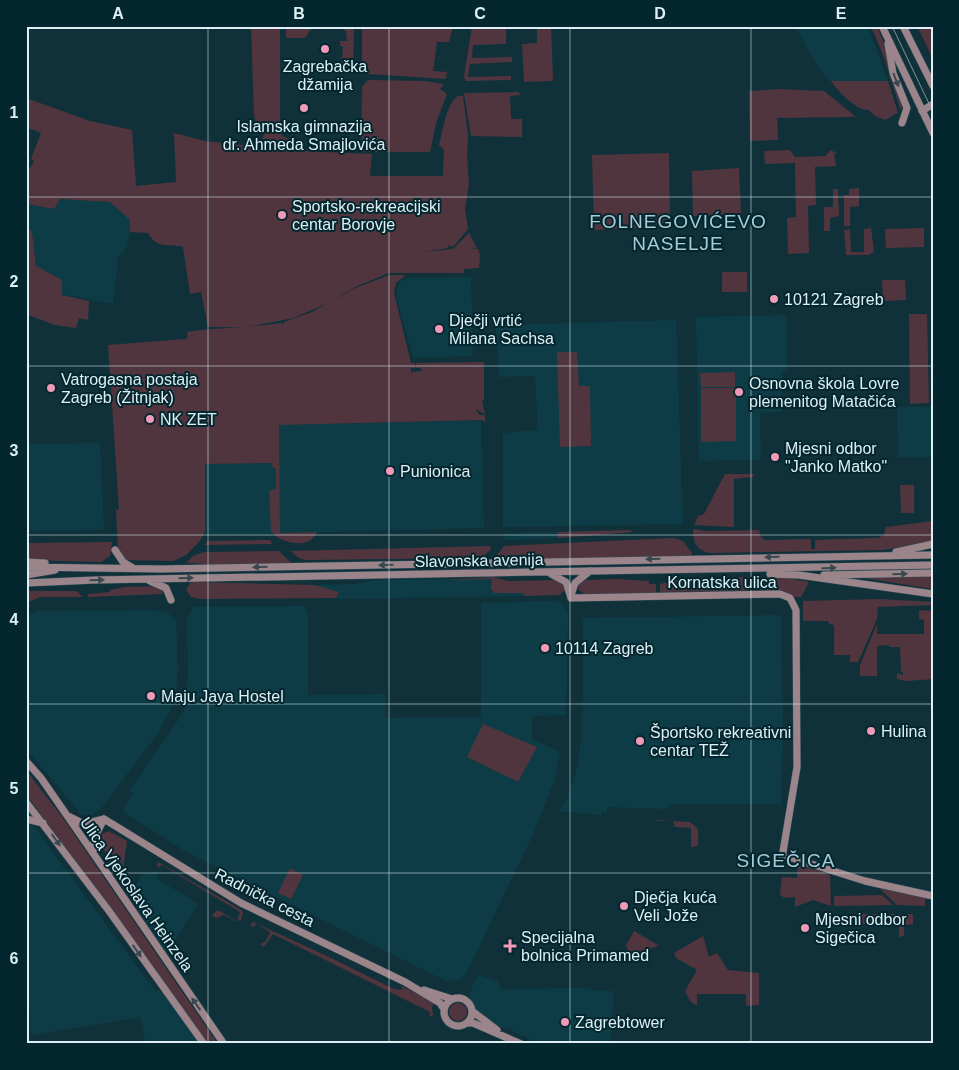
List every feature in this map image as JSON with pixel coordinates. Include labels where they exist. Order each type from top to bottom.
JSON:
[{"type":"main road","points":[[882,26],[933,133]]},
{"type":"main road","points":[[903,26],[933,86]]},
{"type":"main road","points":[[886,36],[893,73],[906,108],[902,123]]},
{"type":"main road","points":[[922,112],[933,104]]},
{"type":"main road","points":[[873,556],[933,544]]},
{"type":"main road","points":[[115,550],[123,562],[136,569]]},
{"type":"main road","name":"Slavonska avenija","points":[[26,567],[136,569],[933,555]]},
{"type":"main road","points":[[26,562],[46,563],[62,568]]},
{"type":"main road","name":"Slavonska avenija","points":[[26,584],[57,581],[137,579],[933,565]]},
{"type":"main road","points":[[26,575],[62,568]]},
{"type":"main road","points":[[727,570],[799,575],[933,594]]},
{"type":"main road","points":[[570,598],[576,583],[590,571]]},
{"type":"main road","points":[[541,572],[564,580],[568,586],[570,598]]},
{"type":"main road","points":[[799,575],[933,573]]},
{"type":"main road","points":[[137,579],[163,585],[169,591],[171,600]]},
{"type":"main road","points":[[26,588],[57,581]]},
{"type":"main road","name":"Kornatska ulica","points":[[570,598],[780,594],[793,601],[796,610],[797,767],[782,858],[792,858],[865,881],[933,896]]},
{"type":"main road","name":"Ulica Vjekoslava Heinzela","points":[[26,761],[94,853],[224,1044]]},
{"type":"main road","name":"Ulica Vjekoslava Heinzela","points":[[26,802],[204,1044]]},
{"type":"main road","points":[[66,815],[84,824],[104,819]]},
{"type":"main road","points":[[26,819],[44,824]]},
{"type":"main road","points":[[94,853],[94,838],[104,819]]},
{"type":"main road","name":"Radnička cesta","points":[[104,819],[241,902],[419,989],[452,1000]]},
{"type":"main road","name":"Radnička cesta","points":[[419,989],[440,1003],[444,1009]]},
{"type":"main road","points":[[503,1035],[472,1011],[470,1005],[464,1000],[452,1000],[444,1009],[446,1019],[452,1025],[459,1026],[473,1023],[521,1044]]},
{"type":"main road","points":[[466,1023],[472,1011]]},
{"type":"shaded area","points":[[251,26],[280,26],[280,126],[282,136],[300,143],[301,151],[372,154],[370,176],[443,176],[444,150],[439,145],[444,125],[454,100],[458,96],[463,96],[468,135],[469,184],[465,209],[468,229],[453,247],[449,245],[448,248],[422,252],[453,249],[469,233],[477,248],[467,248],[478,249],[480,255],[479,268],[464,269],[464,273],[389,273],[357,286],[326,304],[293,318],[247,327],[208,327],[201,292],[190,294],[183,247],[159,244],[148,233],[130,232],[130,220],[110,202],[60,199],[54,209],[26,204],[26,170],[29,170],[34,161],[31,159],[41,133],[28,128],[26,130],[26,98],[90,121],[132,130],[136,186],[176,182],[174,133],[205,141],[259,147],[265,132],[257,132],[254,114]]},
{"type":"shaded area","points":[[286,26],[313,26],[305,38],[286,38]]},
{"type":"shaded area","points":[[341,26],[354,28],[353,68],[349,72],[341,72],[343,46],[340,46],[340,41],[347,41],[346,32]]},
{"type":"shaded area","points":[[362,26],[453,26],[449,42],[437,42],[433,71],[447,72],[446,79],[368,74],[362,69]]},
{"type":"shaded area","points":[[472,26],[506,26],[506,44],[473,45],[472,58],[512,57],[512,62],[470,64],[468,77],[511,76],[511,80],[466,81],[464,77]]},
{"type":"shaded area","points":[[537,26],[551,26],[553,81],[524,82],[522,44],[537,43]]},
{"type":"shaded area","points":[[795,26],[868,26],[888,81],[830,81],[818,67]]},
{"type":"shaded area","points":[[871,26],[877,26],[887,51],[902,104],[901,111],[885,60]]},
{"type":"shaded area","points":[[917,26],[933,26],[933,59]]},
{"type":"shaded area","points":[[368,80],[424,81],[444,84],[440,89],[447,94],[436,123],[430,152],[361,152],[362,87]]},
{"type":"shaded area","points":[[831,81],[888,81],[898,113],[885,120],[875,116],[869,110],[853,104]]},
{"type":"shaded area","points":[[780,89],[824,91],[856,117],[777,118],[778,140],[750,141],[749,91]]},
{"type":"shaded area","points":[[518,92],[521,95],[510,96],[511,119],[522,119],[522,137],[471,136],[464,93]]},
{"type":"shaded area","points":[[790,150],[795,157],[826,156],[830,150],[837,153],[834,154],[836,166],[815,167],[816,205],[808,206],[809,253],[788,254],[787,218],[796,217],[795,163],[765,164],[764,151]]},
{"type":"shaded area","points":[[669,153],[670,227],[594,230],[592,155]]},
{"type":"shaded area","points":[[739,168],[741,214],[693,216],[692,171]]},
{"type":"shaded area","points":[[859,188],[859,206],[850,207],[850,226],[844,226],[844,195],[849,195],[849,189]]},
{"type":"shaded area","points":[[833,189],[838,189],[839,216],[830,218],[830,231],[824,231],[824,207],[833,207]]},
{"type":"shaded area","points":[[60,199],[110,202],[130,220],[130,232],[126,248],[118,257],[113,304],[61,294],[62,280],[35,266],[32,232],[26,225],[26,204],[53,209]]},
{"type":"shaded area","points":[[26,225],[32,232],[36,266],[62,280],[62,295],[89,301],[88,320],[79,318],[76,328],[55,325],[26,314]]},
{"type":"shaded area","points":[[871,228],[874,252],[868,255],[846,255],[844,230],[850,229],[851,252],[864,252],[864,229]]},
{"type":"shaded area","points":[[924,228],[924,247],[886,248],[885,229]]},
{"type":"shaded area","points":[[722,272],[747,272],[747,292],[722,292]]},
{"type":"shaded area","points":[[390,275],[406,275],[396,283],[394,293],[411,363],[415,363],[415,368],[411,368],[411,372],[422,371],[421,368],[416,368],[416,363],[484,362],[484,400],[482,401],[485,414],[475,409],[480,415],[485,415],[485,422],[481,420],[279,425],[280,533],[317,532],[313,538],[302,543],[288,542],[275,536],[271,531],[269,491],[276,489],[276,468],[272,467],[271,463],[205,464],[205,531],[200,541],[186,555],[173,561],[125,560],[118,549],[116,510],[119,509],[108,345],[185,339],[188,337],[187,332],[199,330],[281,323],[282,325],[284,322],[312,312],[355,288]]},
{"type":"shaded area","name":"Dječji vrtić Milana Sachsa","points":[[471,277],[473,356],[413,358],[398,303],[396,291],[399,283],[405,278]]},
{"type":"shaded area","points":[[882,280],[905,280],[906,300],[883,301]]},
{"type":"shaded area","points":[[909,314],[927,314],[929,403],[910,404]]},
{"type":"shaded area","name":"Osnovna škola Lovre plemenitog Matačića","points":[[786,315],[787,371],[782,372],[781,412],[760,413],[761,460],[699,461],[696,317]]},
{"type":"shaded area","points":[[676,320],[683,524],[503,527],[503,433],[538,430],[535,376],[499,377],[496,325]]},
{"type":"shaded area","points":[[557,352],[577,352],[579,386],[590,386],[591,446],[560,447]]},
{"type":"shaded area","points":[[735,372],[735,387],[701,387],[700,373]]},
{"type":"shaded area","points":[[701,388],[736,388],[736,441],[701,442]]},
{"type":"shaded area","points":[[897,407],[933,407],[933,457],[898,457]]},
{"type":"shaded area","points":[[481,420],[484,528],[280,533],[278,425]]},
{"type":"shaded area","points":[[100,443],[104,530],[26,531],[26,444]]},
{"type":"shaded area","points":[[277,463],[278,530],[273,534],[204,534],[205,464]]},
{"type":"shaded area","points":[[725,474],[754,474],[753,477],[734,479],[734,527],[694,525],[698,516],[704,514]]},
{"type":"shaded area","points":[[900,485],[914,485],[914,513],[901,513]]},
{"type":"shaded area","points":[[933,521],[933,541],[883,550],[710,553],[698,548],[693,534],[693,529],[706,531],[759,530],[761,537],[765,540],[811,539],[811,549],[815,549],[815,540],[878,538],[884,535],[886,527]]},
{"type":"shaded area","points":[[631,530],[631,532],[622,533],[558,538],[558,532]]},
{"type":"shaded area","points":[[558,532],[558,538],[505,540],[505,535],[502,533]]},
{"type":"shaded area","points":[[673,538],[683,541],[692,553],[691,556],[496,560],[495,558],[504,546]]},
{"type":"shaded area","points":[[270,540],[272,544],[204,545],[208,541]]},
{"type":"shaded area","points":[[112,542],[110,556],[101,562],[26,560],[26,543]]},
{"type":"shaded area","points":[[490,546],[491,549],[485,555],[474,558],[307,560],[299,558],[290,551]]},
{"type":"shaded area","points":[[279,551],[291,563],[227,565],[186,563],[193,556],[204,552]]},
{"type":"shaded area","points":[[933,576],[933,589],[858,577]]},
{"type":"shaded area","points":[[493,577],[508,581],[559,580],[564,584],[565,590],[559,595],[524,596],[523,593],[494,593],[491,589],[492,579],[445,580]]},
{"type":"shaded area","points":[[685,578],[788,578],[809,582],[801,597],[794,597],[782,591],[767,590],[660,592],[660,584]]},
{"type":"shaded area","points":[[493,579],[494,593],[523,593],[524,596],[336,599],[339,593],[314,585],[355,584],[375,580]]},
{"type":"shaded area","points":[[586,580],[649,581],[649,584],[656,584],[656,593],[584,594],[578,589],[579,584]]},
{"type":"shaded area","points":[[190,583],[314,585],[339,592],[336,598],[199,599],[191,597],[186,590]]},
{"type":"shaded area","points":[[156,586],[163,590],[162,594],[88,597],[88,594],[110,592],[110,590],[125,587]]},
{"type":"shaded area","points":[[26,591],[76,591],[83,597],[40,597],[26,603]]},
{"type":"shaded area","points":[[879,599],[933,602],[933,605],[878,607],[877,619],[858,662],[850,662],[850,655],[834,655],[834,625],[829,624],[828,621],[803,621],[803,601]]},
{"type":"shaded area","points":[[553,601],[562,603],[568,614],[566,715],[532,716],[532,739],[560,752],[554,781],[534,832],[466,974],[460,980],[449,981],[440,978],[183,850],[125,813],[123,809],[133,793],[130,790],[183,713],[188,698],[185,698],[188,680],[187,618],[194,607],[304,606],[308,613],[308,695],[385,694],[386,718],[481,717],[481,603]]},
{"type":"shaded area","points":[[156,610],[167,612],[176,620],[178,671],[175,701],[158,733],[99,811],[90,816],[81,814],[26,749],[26,616],[38,611]]},
{"type":"shaded area","points":[[919,610],[933,611],[933,679],[907,681],[897,679],[897,673],[903,675],[903,672],[901,672],[900,647],[889,647],[889,645],[877,646],[877,676],[860,676],[860,665],[877,624],[877,634],[924,634],[924,620],[919,619]]},
{"type":"shaded area","points":[[781,616],[783,736],[781,804],[672,804],[667,809],[607,807],[607,812],[601,812],[601,815],[560,811],[569,794],[577,768],[582,735],[583,618]]},
{"type":"shaded area","points":[[483,724],[537,747],[518,782],[467,757]]},
{"type":"shaded area","points":[[26,770],[63,818],[218,1044],[208,1044],[26,794]]},
{"type":"shaded area","points":[[657,820],[690,822],[698,829],[698,846],[691,847],[691,828],[675,827],[673,821],[653,821]]},
{"type":"shaded area","points":[[26,823],[32,824],[156,992],[161,988],[199,1044],[146,1044],[140,1017],[31,1035],[26,961]]},
{"type":"shaded area","points":[[109,831],[127,841],[122,877],[100,844],[102,834]]},
{"type":"shaded area","points":[[158,862],[240,909],[243,912],[241,920],[237,921],[240,912],[162,865],[158,868]]},
{"type":"shaded area","points":[[798,864],[830,875],[831,906],[813,900],[795,907],[795,897],[785,898],[780,895],[782,877],[797,878]]},
{"type":"shaded area","points":[[290,868],[303,875],[291,899],[278,893]]},
{"type":"shaded area","points":[[155,871],[158,873],[156,878],[198,904],[166,954],[129,896],[142,875]]},
{"type":"shaded area","points":[[879,888],[925,898],[925,906],[897,905]]},
{"type":"shaded area","points":[[882,895],[893,905],[834,906],[834,896]]},
{"type":"shaded area","points":[[218,910],[237,921],[224,915],[216,918],[212,915]]},
{"type":"shaded area","points":[[851,914],[913,914],[913,924],[904,925],[904,936],[899,937],[899,924],[851,924]]},
{"type":"shaded area","points":[[253,922],[394,989],[402,990],[401,986],[434,1002],[432,1008],[433,1017],[429,1016],[430,1012],[273,934],[264,947],[260,944],[266,941],[270,932],[257,924],[253,927],[250,925]]},
{"type":"shaded area","points":[[634,931],[658,946],[630,956],[626,945]]},
{"type":"shaded area","points":[[703,936],[709,957],[717,953],[728,970],[759,973],[759,1005],[746,1006],[746,994],[697,994],[697,1006],[690,1001],[685,991],[697,970],[676,958],[674,953]]},
{"type":"shaded area","points":[[478,975],[498,981],[500,989],[587,988],[613,991],[612,1031],[610,1037],[612,1038],[609,1044],[539,1044],[506,1027],[505,1029],[479,1016],[474,1010],[469,994]]},
{"type":"shaded area","points":[[454,1003],[462,1003],[467,1008],[465,1019],[454,1021],[449,1016],[449,1008]]},
{"type":"tram line","points":[[892,26],[933,112]]},
{"type":"place","name":"Zagrebačka džamija","points":[[325,49]]},
{"type":"place","name":"Islamska gimnazija dr. Ahmeda Smajlovića","points":[[304,108]]},
{"type":"place","name":"Sportsko-rekreacijski centar Borovje","points":[[282,215]]},
{"type":"place","name":"10121 Zagreb","points":[[774,299]]},
{"type":"place","name":"Dječji vrtić Milana Sachsa","points":[[439,329]]},
{"type":"place","name":"Vatrogasna postaja Zagreb (Žitnjak)","points":[[51,388]]},
{"type":"place","name":"Osnovna škola Lovre plemenitog Matačića","points":[[739,392]]},
{"type":"place","name":"NK ZET","points":[[150,419]]},
{"type":"place","name":"Mjesni odbor \"Janko Matko\"","points":[[775,457]]},
{"type":"place","name":"Punionica","points":[[390,471]]},
{"type":"place","name":"10114 Zagreb","points":[[545,648]]},
{"type":"place","name":"Maju Jaya Hostel","points":[[151,696]]},
{"type":"place","name":"Hulina","points":[[871,731]]},
{"type":"place","name":"Športsko rekreativni centar TEŽ","points":[[640,741]]},
{"type":"place","name":"Dječja kuća Veli Jože","points":[[624,906]]},
{"type":"place","name":"Mjesni odbor Sigečica","points":[[805,928]]},
{"type":"place","name":"Specijalna bolnica Primamed","points":[[510,946]]},
{"type":"place","name":"Zagrebtower","points":[[565,1022]]},
{"type":"district","name":"FOLNEGOVIĆEVO NASELJE","points":[[678,232]]},
{"type":"district","name":"SIGEČICA","points":[[786,860]]}]
